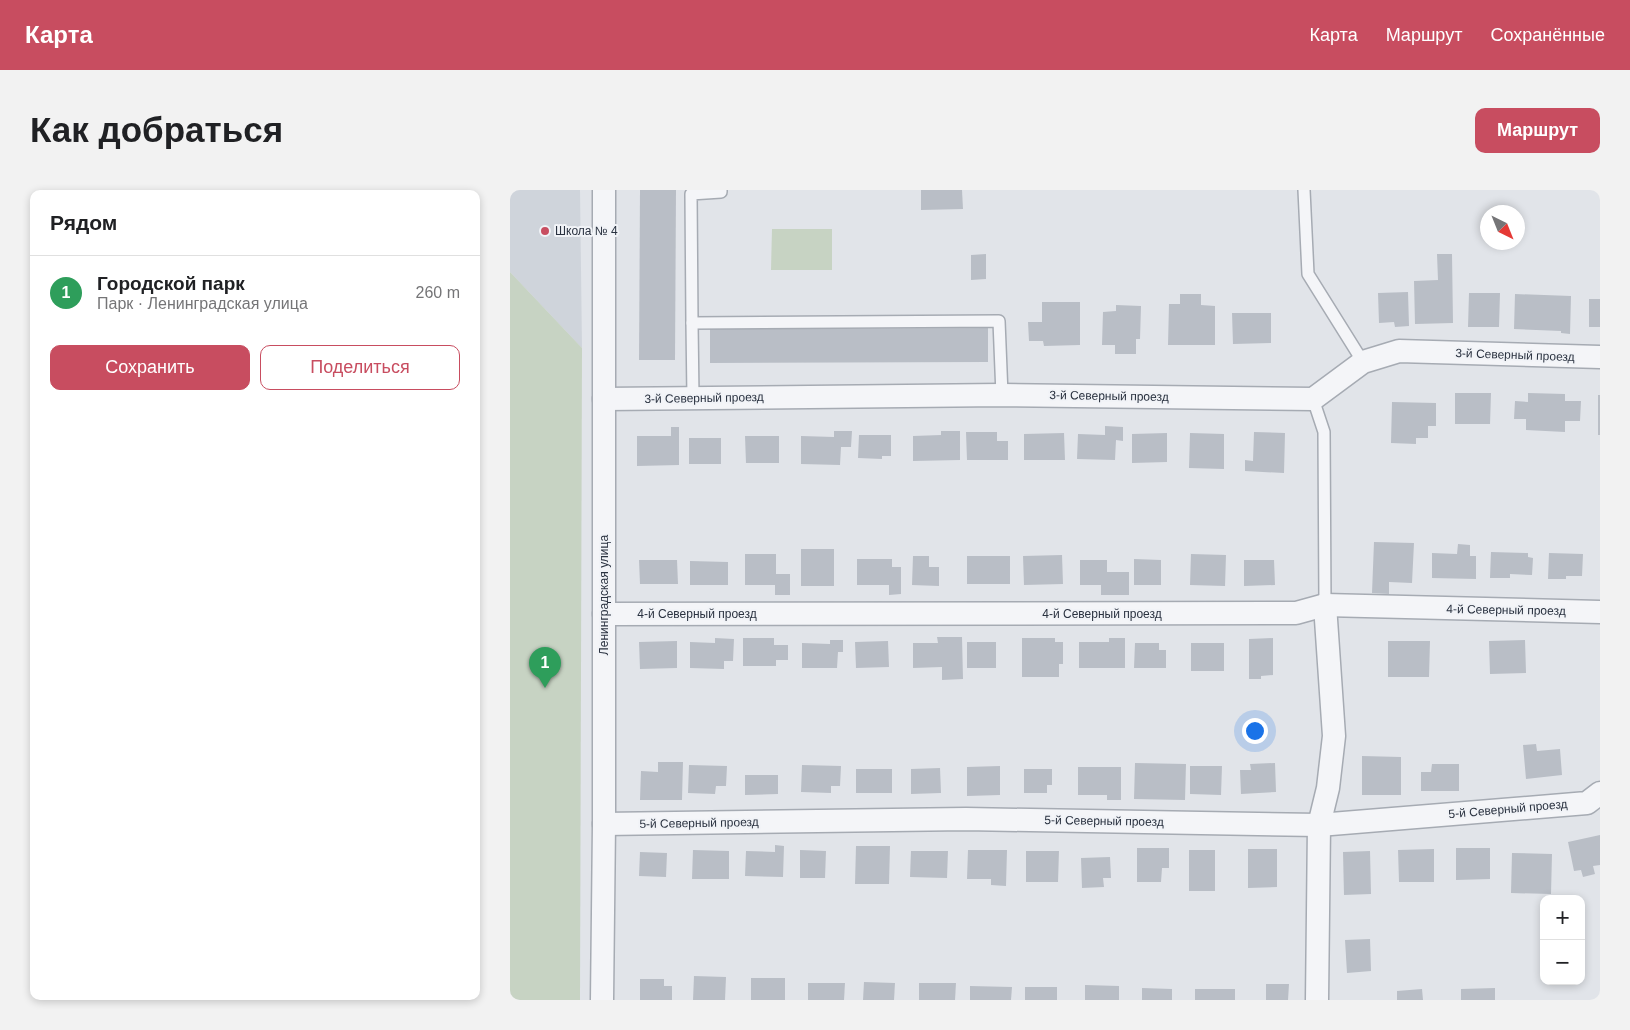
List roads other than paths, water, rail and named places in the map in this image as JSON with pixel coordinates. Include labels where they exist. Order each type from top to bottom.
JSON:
[{"type":"street","name":"Ленинградская улица","points":[[602,1000],[604,824],[604,190]]},
{"type":"street","name":"3-й Северный проезд","points":[[604,399],[1002,395],[1313,399],[1364,362],[1398,351],[1600,358]]},
{"type":"street","name":"4-й Северный проезд","points":[[604,614],[1296,613],[1325,605],[1600,612]]},
{"type":"street","points":[[1317,1000],[1319,825],[1328,788],[1334,736],[1325,605]]},
{"type":"street","name":"5-й Северный проезд","points":[[604,824],[966,819],[1319,825],[1587,803],[1600,793]]},
{"type":"lane","points":[[693,398],[691,194],[721,192],[721,190]]},
{"type":"lane","points":[[1304,190],[1308,274],[1364,362]]},
{"type":"lane","points":[[692,323],[999,321],[1002,395]]},
{"type":"lane","points":[[1313,399],[1324,432],[1325,605]]},
{"type":"place","name":"Школа № 4","points":[[545,231]]},
{"type":"place","name":"Городской парк","points":[[545,688]]}]
